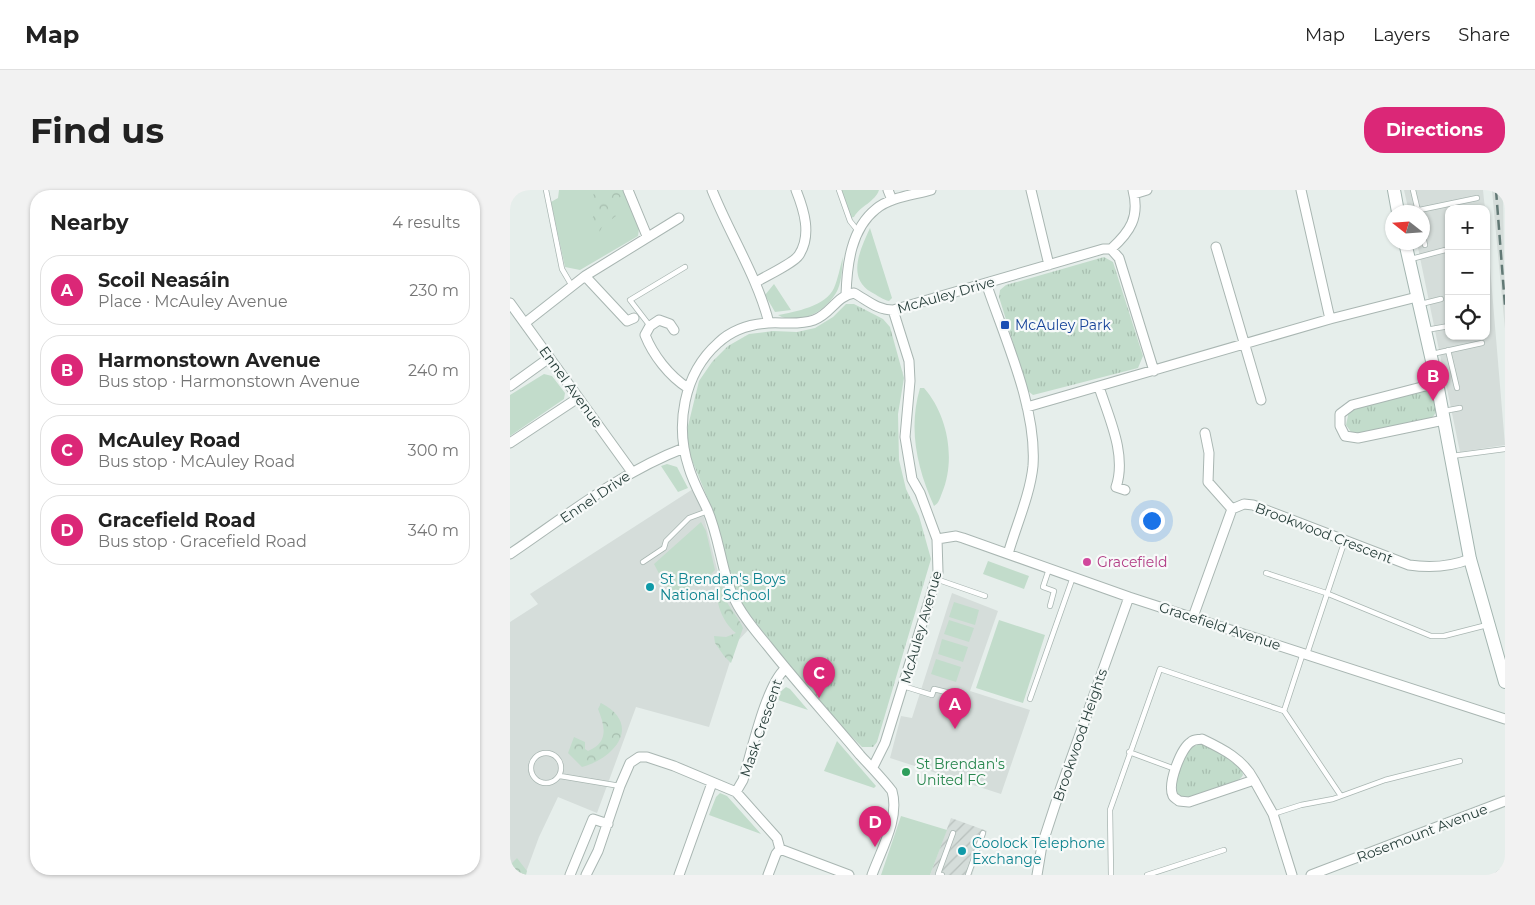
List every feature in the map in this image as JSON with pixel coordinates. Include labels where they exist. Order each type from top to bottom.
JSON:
[{"type":"street","points":[[628,190],[648,236]]},
{"type":"street","points":[[712,190],[722,215],[756,282],[769,323]]},
{"type":"street","points":[[756,282],[799,256],[806,237],[804,210],[796,190]]},
{"type":"street","points":[[888,190],[892,200]]},
{"type":"street","points":[[872,875],[894,815],[895,801],[892,791],[873,767],[785,669],[738,606],[722,566],[708,511],[689,468],[682,431],[688,388],[708,354],[718,342],[742,328],[769,323],[792,323],[814,320],[822,316],[839,298],[846,295],[848,264],[858,231],[876,209],[892,200],[931,190]]},
{"type":"street","points":[[1031,190],[1049,265]]},
{"type":"street","points":[[1147,190],[1133,192],[1136,212],[1128,234],[1111,249],[1119,258],[1154,371]]},
{"type":"street","points":[[1301,190],[1330,319]]},
{"type":"street","points":[[1394,190],[1397,205]]},
{"type":"street","points":[[525,323],[585,276],[679,218]]},
{"type":"street","points":[[1216,247],[1261,400]]},
{"type":"street","name":"McAuley Drive","points":[[846,295],[854,293],[872,305],[885,310],[893,310],[1103,249],[1111,249]]},
{"type":"street","points":[[1406,250],[1437,383],[1449,456],[1470,559],[1505,682]]},
{"type":"street","points":[[585,276],[627,321],[634,318]]},
{"type":"street","points":[[986,283],[1027,407],[1032,430],[1033,468],[1008,554]]},
{"type":"street","points":[[1027,407],[1245,346],[1330,319],[1418,301]]},
{"type":"street","name":"Ennel Avenue","points":[[510,303],[632,472]]},
{"type":"street","name":"McAuley Avenue","points":[[873,767],[885,743],[936,579],[939,561],[937,539],[912,479],[905,437],[910,381],[909,361],[893,310]]},
{"type":"street","points":[[674,330],[670,324],[659,320],[650,326],[644,335],[649,346],[676,380],[688,388]]},
{"type":"street","points":[[510,386],[550,358]]},
{"type":"street","points":[[1437,383],[1352,405],[1340,414],[1340,426],[1345,436],[1358,438],[1443,416]]},
{"type":"street","points":[[1099,387],[1119,450],[1119,477],[1116,487],[1125,490]]},
{"type":"street","points":[[510,443],[578,398]]},
{"type":"street","points":[[1193,617],[1232,509],[1208,482],[1209,453],[1205,433]]},
{"type":"street","name":"Ennel Drive","points":[[510,554],[653,459],[684,448]]},
{"type":"street","name":"Brookwood Crescent","points":[[1232,509],[1244,504],[1253,505],[1409,564],[1425,568],[1458,563],[1470,559]]},
{"type":"street","name":"Gracefield Avenue","points":[[937,539],[956,536],[1129,598],[1505,718]]},
{"type":"street","name":"Brookwood Heights","points":[[1037,875],[1042,845],[1129,598]]},
{"type":"street","name":"Mask Crescent","points":[[780,849],[777,838],[736,792],[742,780],[777,676],[785,669]]},
{"type":"street","points":[[1254,780],[1183,802],[1173,795],[1172,786],[1176,769],[1184,748],[1193,740],[1202,740],[1224,750],[1248,769],[1273,814],[1292,875]]},
{"type":"street","points":[[586,875],[608,824],[620,786],[630,763],[638,757],[647,757],[674,766],[736,792]]},
{"type":"street","points":[[679,875],[712,783]]},
{"type":"street","name":"Rosemount Avenue","points":[[1310,875],[1322,873],[1505,801]]},
{"type":"street","points":[[570,875],[593,819],[608,824]]},
{"type":"street","points":[[768,875],[776,854],[780,849],[850,875]]},
{"type":"lane","points":[[546,190],[562,269],[572,286]]},
{"type":"lane","points":[[839,190],[850,222],[858,231]]},
{"type":"lane","points":[[1414,190],[1417,205]]},
{"type":"lane","points":[[1430,209],[1476,198]]},
{"type":"lane","points":[[1408,260],[1445,250]]},
{"type":"lane","points":[[650,326],[630,300],[685,268]]},
{"type":"lane","points":[[1418,301],[1442,299]]},
{"type":"lane","points":[[1425,330],[1445,327]]},
{"type":"lane","points":[[1430,354],[1482,343]]},
{"type":"lane","points":[[1448,350],[1456,388]]},
{"type":"lane","points":[[1443,416],[1460,408]]},
{"type":"lane","points":[[1449,456],[1505,449]]},
{"type":"lane","points":[[643,562],[664,548],[666,541],[689,518],[708,511]]},
{"type":"lane","points":[[1284,711],[1345,539]]},
{"type":"lane","points":[[1049,569],[1044,587],[1054,591],[1050,606]]},
{"type":"lane","points":[[1266,573],[1326,593],[1431,636],[1444,636],[1488,625]]},
{"type":"lane","points":[[1030,699],[1073,578]]},
{"type":"lane","points":[[936,579],[985,596]]},
{"type":"lane","points":[[1112,875],[1110,810],[1160,669],[1284,711],[1341,796]]},
{"type":"lane","points":[[903,686],[932,695],[934,689],[958,696]]},
{"type":"lane","points":[[1129,752],[1176,769]]},
{"type":"lane","points":[[560,776],[561,764],[554,755],[542,753],[533,760],[531,772],[538,782],[550,783],[560,776],[620,786]]},
{"type":"lane","points":[[1273,814],[1341,796],[1385,780],[1460,761]]},
{"type":"lane","points":[[942,875],[938,874],[953,833]]},
{"type":"lane","points":[[968,875],[983,834]]},
{"type":"lane","points":[[1147,875],[1224,850]]},
{"type":"lane","points":[[1497,875],[1505,869]]},
{"type":"shaded area","points":[[1404,190],[1483,190],[1485,205],[1445,205],[1445,340],[1490,340],[1490,267],[1505,445],[1460,452],[1418,250],[1430,250],[1430,205],[1407,205]]},
{"type":"shaded area","points":[[1492,190],[1503,190],[1505,329],[1501,287]]},
{"type":"shaded area","points":[[693,489],[701,506],[720,580],[732,606],[749,629],[736,643],[709,727],[636,707],[597,813],[558,797],[539,837],[525,875],[510,875],[510,622],[538,604],[530,594]]},
{"type":"shaded area","points":[[952,593],[998,611],[970,691],[1030,710],[1001,794],[890,758],[901,716],[912,718]]},
{"type":"shaded area","points":[[951,818],[987,831],[972,875],[930,875]]},
{"type":"green space","points":[[559,190],[623,190],[639,229],[638,236],[580,270],[565,267],[551,202],[558,198]]},
{"type":"green space","points":[[595,190],[620,190],[622,196],[615,200],[606,201],[616,216],[602,227],[598,235],[592,237],[588,231],[596,208],[592,199]]},
{"type":"green space","points":[[841,190],[879,190],[874,198],[854,217],[850,218]]},
{"type":"green space","points":[[870,228],[892,298],[889,301],[882,299],[863,286],[859,278],[858,262]]},
{"type":"green space","points":[[843,257],[838,289],[828,303],[804,318],[795,319],[778,315],[817,304],[830,294],[838,277]]},
{"type":"green space","points":[[1104,257],[1113,262],[1143,356],[1138,368],[1033,395],[1028,391],[999,297],[1000,290],[1006,285]]},
{"type":"green space","points":[[774,284],[791,310],[775,312],[765,295]]},
{"type":"green space","points":[[846,304],[854,304],[883,319],[890,327],[904,378],[898,414],[899,460],[906,489],[919,516],[931,559],[877,742],[873,747],[862,747],[839,724],[786,662],[737,598],[712,509],[689,453],[687,430],[699,381],[712,362],[728,346],[749,334],[773,331],[797,332],[815,328],[833,317]]},
{"type":"green space","points":[[544,374],[552,376],[565,393],[564,399],[510,436],[510,395]]},
{"type":"green space","points":[[920,388],[924,388],[939,411],[944,424],[949,452],[946,480],[939,500],[934,506],[923,477],[916,448],[916,403]]},
{"type":"green space","points":[[1425,389],[1433,392],[1437,411],[1432,418],[1357,435],[1351,432],[1346,425],[1349,411]]},
{"type":"green space","points":[[667,464],[677,467],[688,488],[678,492],[661,466]]},
{"type":"green space","points":[[701,522],[706,531],[715,570],[701,581],[674,595],[664,583],[654,564]]},
{"type":"green space","points":[[988,561],[1029,576],[1024,589],[983,574]]},
{"type":"green space","points":[[719,586],[724,588],[725,598],[743,628],[731,663],[715,643],[714,636],[726,637],[736,633],[727,624],[721,612],[717,598]]},
{"type":"green space","points":[[954,602],[979,610],[975,625],[949,617]]},
{"type":"green space","points":[[949,620],[974,628],[969,642],[944,634]]},
{"type":"green space","points":[[999,620],[1045,635],[1023,703],[976,688]]},
{"type":"green space","points":[[942,639],[968,647],[963,662],[938,654]]},
{"type":"green space","points":[[936,659],[961,667],[956,682],[931,674]]},
{"type":"green space","points":[[786,687],[790,689],[808,710],[778,700],[779,693]]},
{"type":"green space","points":[[601,703],[613,711],[620,721],[622,730],[620,740],[605,756],[594,763],[582,767],[568,753],[574,737],[585,742],[585,749],[588,751],[595,748],[602,739],[604,733],[598,709]]},
{"type":"green space","points":[[837,741],[876,786],[874,788],[824,771]]},
{"type":"green space","points":[[1201,744],[1221,753],[1242,770],[1243,775],[1240,779],[1226,787],[1185,800],[1178,797],[1176,781],[1179,765],[1187,751]]},
{"type":"green space","points":[[720,793],[727,796],[761,834],[709,815],[716,797]]},
{"type":"green space","points":[[901,816],[947,830],[930,875],[881,875]]},
{"type":"green space","points":[[517,858],[527,871],[526,875],[510,875],[510,865]]},
{"type":"railway","points":[[1496,190],[1505,306]]},
{"type":"place","name":"McAuley Park","points":[[1005,325]]},
{"type":"place","name":"Harmonstown Avenue","points":[[1433,401]]},
{"type":"place","name":"Gracefield","points":[[1087,562]]},
{"type":"place","name":"St Brendan's Boys National School","points":[[650,587]]},
{"type":"place","name":"McAuley Road","points":[[819,698]]},
{"type":"place","name":"Scoil Neasáin","points":[[955,729]]},
{"type":"place","name":"St Brendan's United FC","points":[[906,772]]},
{"type":"place","name":"Gracefield Road","points":[[875,847]]},
{"type":"place","name":"Coolock Telephone Exchange","points":[[962,851]]}]
